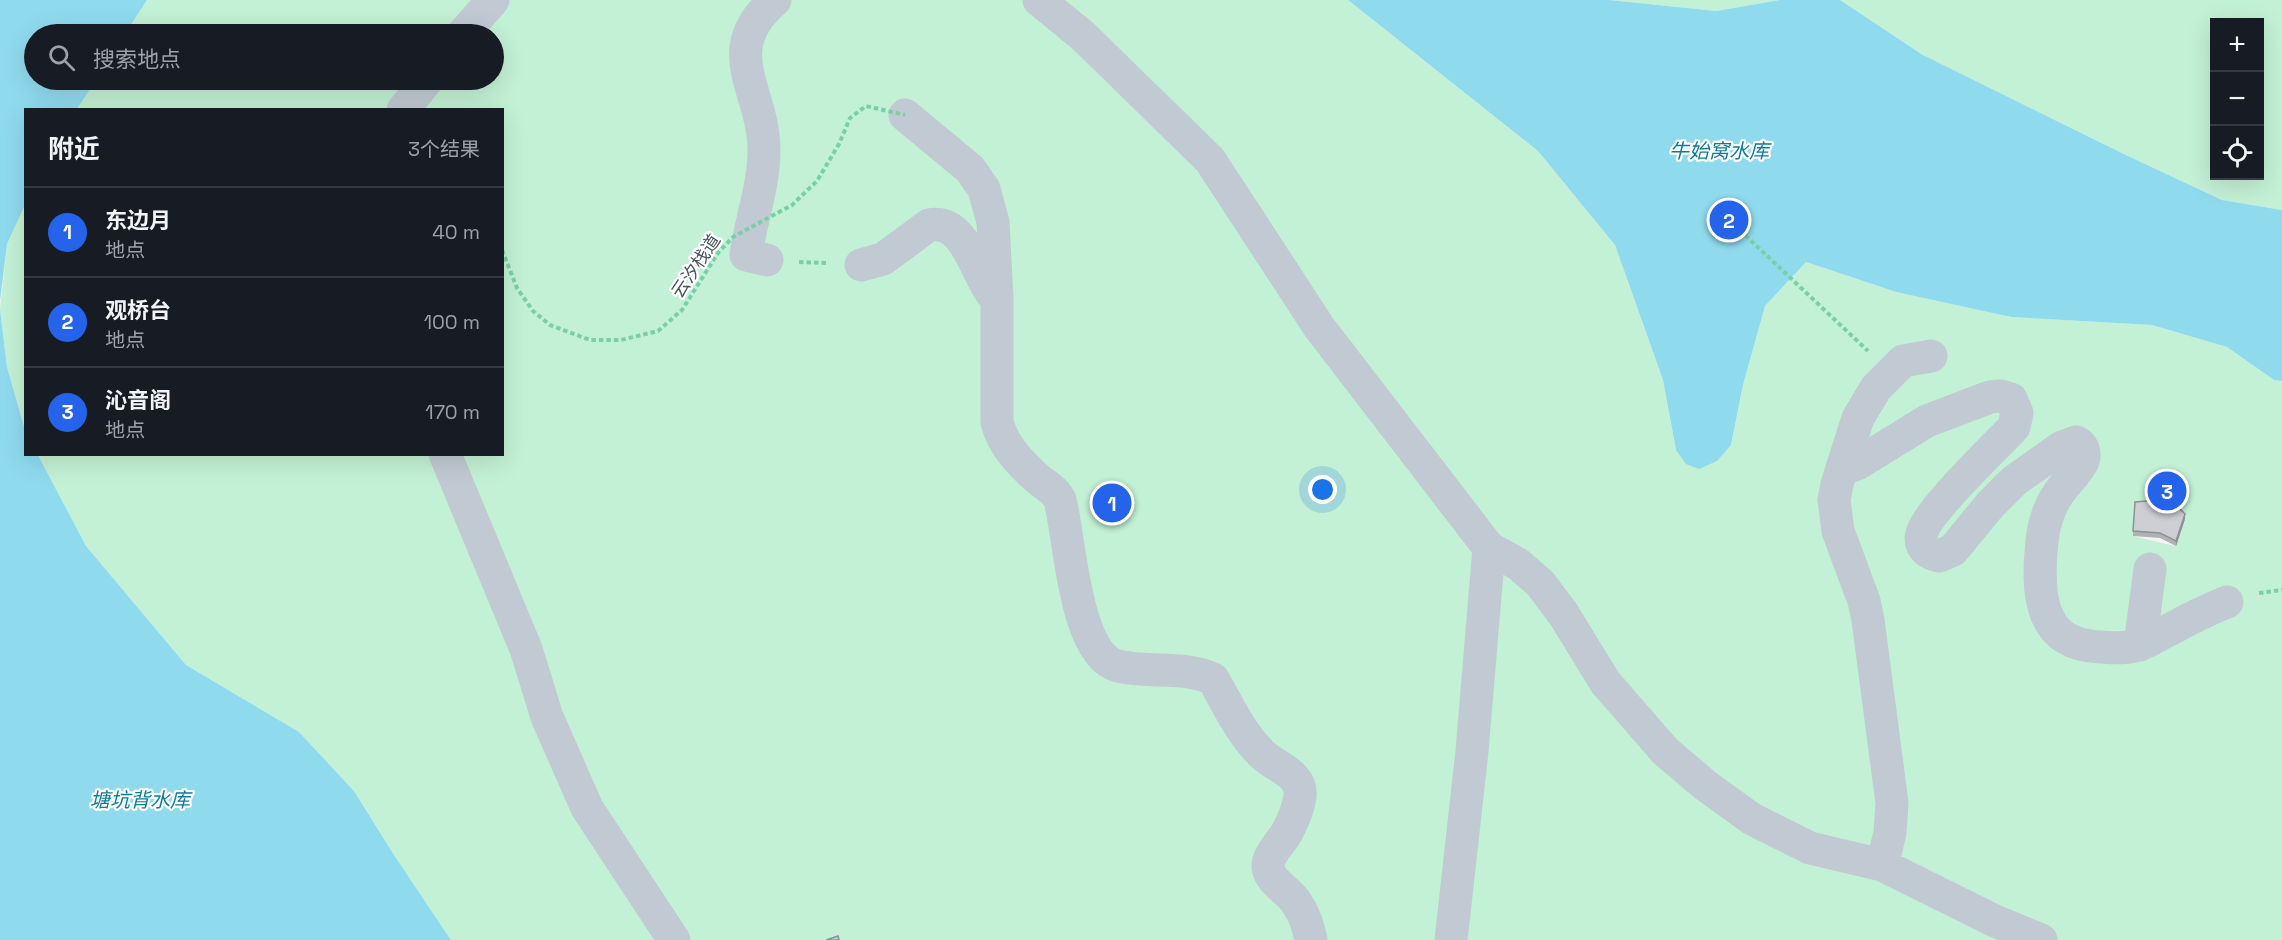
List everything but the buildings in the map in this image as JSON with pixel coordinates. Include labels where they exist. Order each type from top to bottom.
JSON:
[{"type":"lane","points":[[472,24],[493,0]]},
{"type":"lane","points":[[767,260],[746,255],[761,189],[764,148],[760,117],[745,61],[751,28],[761,12],[775,0]]},
{"type":"lane","points":[[1039,0],[1083,36],[1210,160],[1319,327],[1489,548],[1518,564],[1540,583],[1564,615],[1605,682],[1665,751],[1752,819],[1810,848],[1882,865],[1995,921],[2041,940]]},
{"type":"lane","points":[[405,108],[419,90]]},
{"type":"lane","points":[[905,116],[970,169],[984,189],[993,222],[997,299],[997,422],[1001,437],[1009,450],[1039,480],[1055,491],[1060,500],[1083,621],[1098,653],[1106,661],[1118,666],[1191,672],[1213,679],[1244,732],[1264,756],[1290,772],[1298,784],[1301,795],[1287,833],[1269,860],[1268,868],[1272,876],[1295,900],[1307,919],[1311,940]]},
{"type":"lane","points":[[861,265],[883,259],[929,225],[938,224],[956,232],[972,257],[985,286],[997,299]]},
{"type":"lane","points":[[1882,865],[1890,833],[1892,803],[1890,783],[1868,620],[1864,601],[1838,531],[1834,500],[1858,418],[1876,388],[1903,361],[1931,356]]},
{"type":"lane","points":[[1842,470],[1857,464],[1927,421],[1990,397],[2001,396],[2011,399],[2017,413],[2013,427],[1931,515],[1921,536],[1922,546],[1927,551],[1940,556],[1953,550],[2013,481],[2062,447],[2076,442],[2080,444],[2084,452],[2083,460],[2059,493],[2046,516],[2040,563],[2040,589],[2044,609],[2050,621],[2069,641],[2085,646],[2103,648],[2140,645],[2202,612],[2227,602]]},
{"type":"lane","points":[[446,456],[521,638],[547,717],[587,808],[674,940]]},
{"type":"lane","points":[[1451,940],[1472,751],[1489,548]]},
{"type":"lane","points":[[2140,645],[2150,569]]},
{"type":"path","name":"云汐栈道","points":[[504,255],[517,288],[533,311],[550,325],[590,340],[621,340],[658,331],[682,310],[718,253],[733,237],[792,205],[817,181],[839,144],[850,118],[866,106],[905,116]]},
{"type":"path","points":[[1713,237],[1745,203]]},
{"type":"path","points":[[1729,220],[1890,373]]},
{"type":"path","points":[[767,260],[861,265]]},
{"type":"path","points":[[2162,514],[2167,491]]},
{"type":"green space","points":[[147,0],[1348,0],[1538,151],[1615,245],[1663,380],[1676,450],[1731,445],[1743,385],[1765,306],[1806,262],[1896,292],[2011,317],[2152,325],[2227,347],[2274,380],[2282,381],[2282,940],[451,940],[354,791],[299,732],[186,665],[86,546],[39,456],[504,456],[504,108],[78,108],[89,90],[504,90],[504,24],[131,24]],"holes":[[[2185,519],[2175,546],[2133,536]]]},
{"type":"green space","points":[[1609,0],[1780,0],[1716,11]]},
{"type":"green space","points":[[1840,0],[2282,0],[2282,210],[2222,200],[1923,55]]},
{"type":"green space","points":[[24,207],[24,426],[7,367],[0,309],[7,244]]},
{"type":"water","points":[[0,0],[147,0],[131,24],[24,24],[24,90],[89,90],[78,108],[24,108],[24,207],[7,244],[0,301]]},
{"type":"water","name":"牛始窝水库","points":[[1348,0],[1609,0],[1716,11],[1780,0],[1840,0],[1923,55],[2128,156],[2222,200],[2282,210],[2282,381],[2274,380],[2227,347],[2152,325],[2011,317],[1896,292],[1806,262],[1765,306],[1743,385],[1731,445],[1717,461],[1699,469],[1686,464],[1676,450],[1663,380],[1615,245],[1538,151]]},
{"type":"water","name":"塘坑背水库","points":[[0,309],[7,367],[24,426],[24,456],[39,456],[86,546],[186,665],[299,732],[354,791],[451,940],[0,940]]},
{"type":"place","name":"观桥台","points":[[1729,220]]},
{"type":"place","name":"沁音阁","points":[[2167,491]]},
{"type":"place","name":"东边月","points":[[1112,503]]}]
